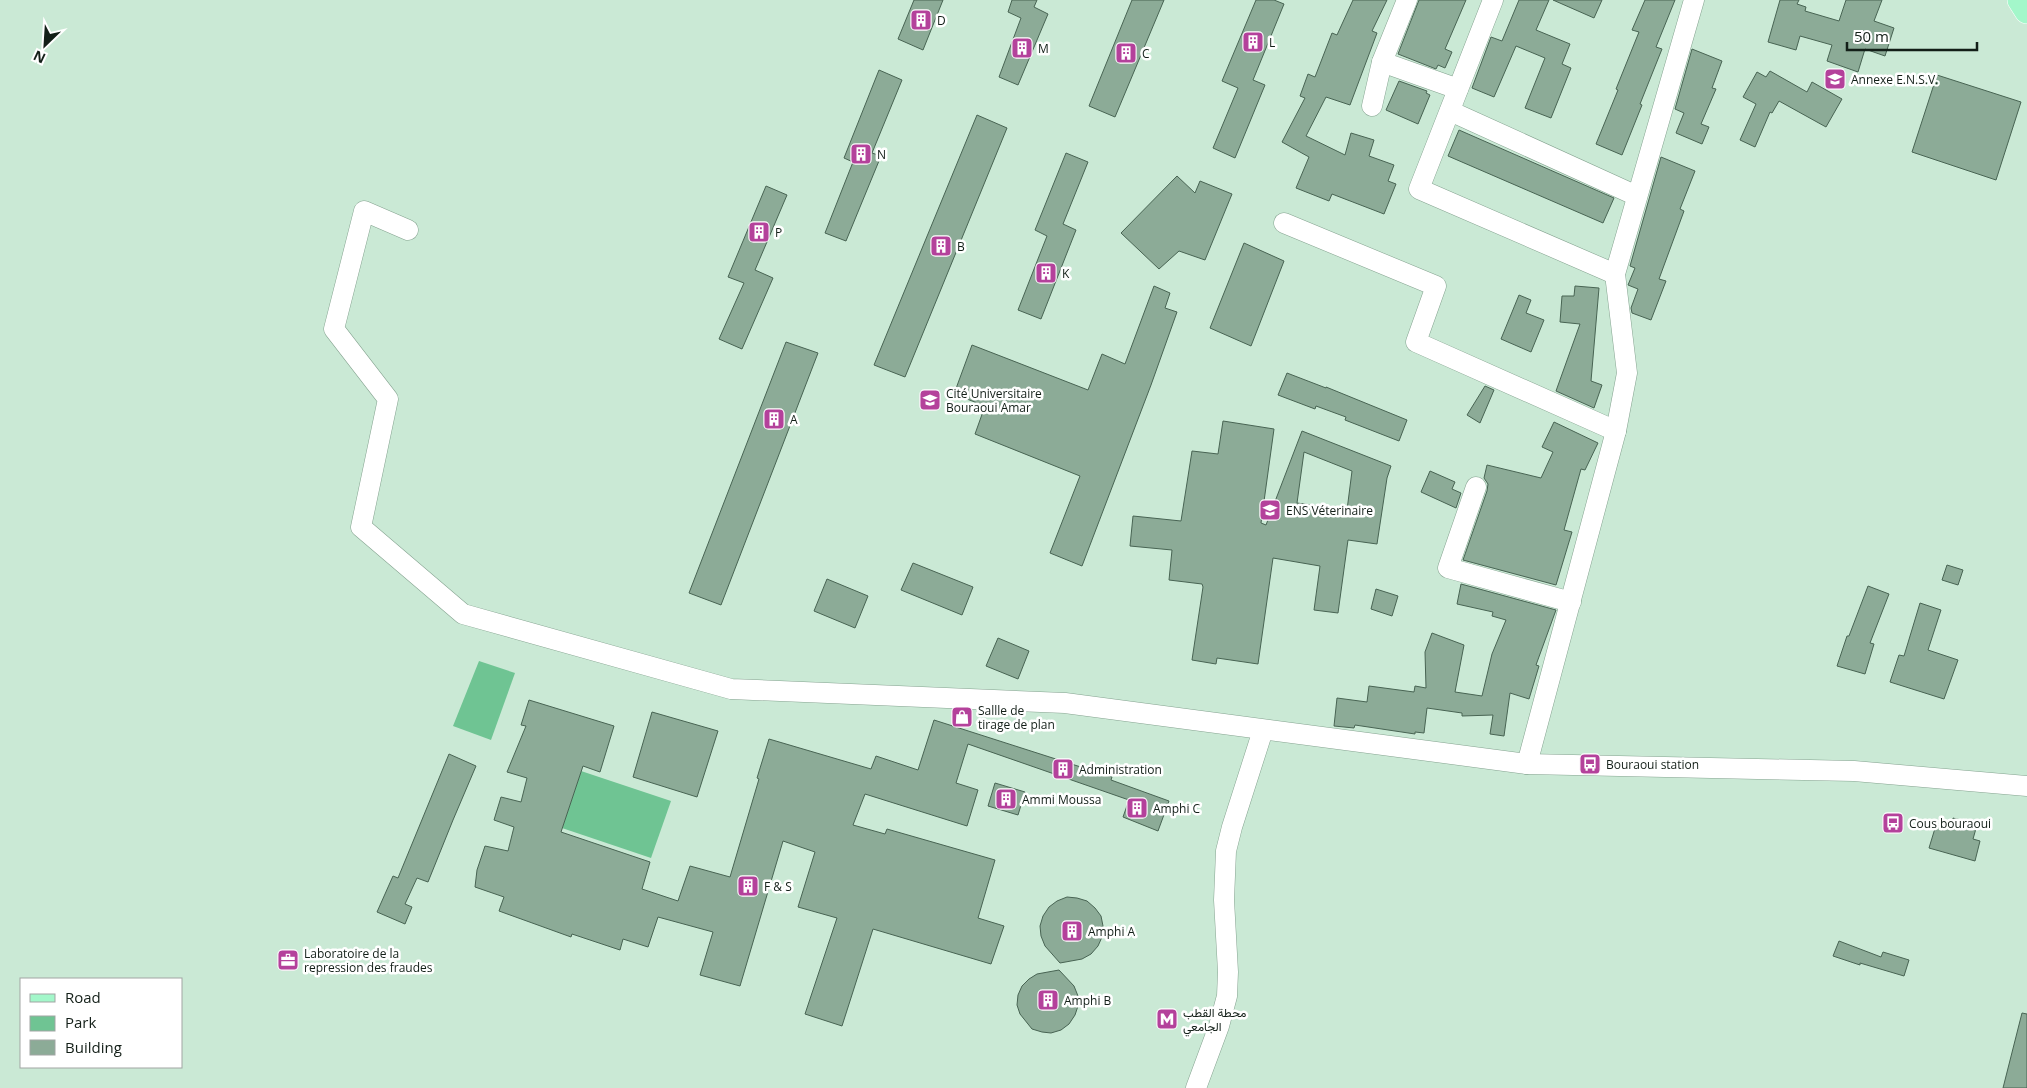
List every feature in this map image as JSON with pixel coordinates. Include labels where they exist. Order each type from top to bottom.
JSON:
[{"type":"main road","points":[[2020,0],[2027,11]]},
{"type":"street","points":[[1372,106],[1382,62],[1407,0]]},
{"type":"street","points":[[1493,0],[1419,189],[1615,274]]},
{"type":"street","points":[[1527,764],[1616,431],[1627,373],[1615,274],[1694,0]]},
{"type":"street","points":[[1382,62],[1458,89]]},
{"type":"street","points":[[1450,111],[1637,196]]},
{"type":"street","points":[[408,230],[364,211],[334,329],[388,399],[360,527],[463,614],[731,689],[1065,703],[1178,716],[1263,730],[1527,764],[1854,771],[2027,786]]},
{"type":"street","points":[[1284,223],[1436,286],[1416,342],[1616,431]]},
{"type":"street","points":[[1476,487],[1448,568],[1571,602]]},
{"type":"street","points":[[1196,1088],[1219,1026],[1227,996],[1228,972],[1224,900],[1226,851],[1263,730]]},
{"type":"green space","points":[[479,661],[515,673],[491,740],[453,726]]},
{"type":"green space","points":[[581,771],[671,801],[651,858],[562,828]]},
{"type":"building","name":"D","points":[[914,0],[943,0],[923,50],[898,39]]},
{"type":"building","name":"M","points":[[1012,0],[1037,0],[1034,7],[1048,14],[1018,85],[999,77],[1021,18],[1008,12]]},
{"type":"building","name":"C","points":[[1132,0],[1164,0],[1115,117],[1089,106]]},
{"type":"building","name":"L","points":[[1256,0],[1274,0],[1284,4],[1253,80],[1265,85],[1235,158],[1213,148],[1238,88],[1222,81]]},
{"type":"building","points":[[1353,0],[1387,0],[1372,31],[1377,33],[1350,105],[1326,97],[1306,136],[1345,155],[1351,133],[1374,140],[1369,156],[1394,165],[1388,181],[1396,184],[1384,214],[1332,194],[1329,201],[1296,188],[1309,157],[1282,142],[1305,98],[1300,96],[1308,74],[1315,77],[1332,33],[1337,35]]},
{"type":"building","points":[[1419,0],[1466,0],[1445,49],[1452,52],[1445,68],[1438,65],[1436,69],[1398,54]]},
{"type":"building","points":[[1519,0],[1549,0],[1536,30],[1570,44],[1562,64],[1571,68],[1551,118],[1525,108],[1545,58],[1516,46],[1494,97],[1472,88],[1491,37],[1502,41]]},
{"type":"building","points":[[1553,0],[1602,0],[1594,18]]},
{"type":"building","points":[[1645,0],[1675,0],[1656,47],[1662,49],[1622,155],[1596,144],[1639,32],[1632,30]]},
{"type":"building","points":[[1780,0],[1799,0],[1797,4],[1806,7],[1805,11],[1839,21],[1846,0],[1882,0],[1874,21],[1894,28],[1885,56],[1865,49],[1858,72],[1827,61],[1832,45],[1800,36],[1796,50],[1768,42]]},
{"type":"building","points":[[1692,49],[1722,61],[1712,88],[1716,89],[1701,124],[1709,127],[1702,144],[1676,133],[1684,113],[1675,109]]},
{"type":"building","name":"N","points":[[879,70],[902,80],[872,153],[881,156],[846,241],[825,233],[853,162],[844,158]]},
{"type":"building","points":[[1770,71],[1807,92],[1812,82],[1842,99],[1826,127],[1779,101],[1772,113],[1770,112],[1755,147],[1740,140],[1756,104],[1743,97],[1757,72],[1766,77]]},
{"type":"building","points":[[1937,75],[2021,102],[1996,180],[1912,152]]},
{"type":"building","points":[[1399,81],[1427,91],[1426,93],[1430,95],[1418,124],[1386,110]]},
{"type":"building","name":"B","points":[[977,115],[1007,128],[905,377],[874,365]]},
{"type":"building","points":[[1459,130],[1614,198],[1603,223],[1448,156]]},
{"type":"building","name":"K","points":[[1066,153],[1088,162],[1063,224],[1076,230],[1041,319],[1018,310],[1047,236],[1035,230]]},
{"type":"building","points":[[1661,157],[1695,171],[1680,209],[1684,211],[1659,279],[1666,281],[1651,320],[1632,313],[1631,308],[1638,289],[1628,285],[1635,268],[1630,266]]},
{"type":"building","points":[[1177,176],[1195,193],[1200,181],[1232,194],[1205,260],[1179,251],[1159,269],[1121,233]]},
{"type":"building","name":"P","points":[[766,186],[787,195],[755,270],[773,278],[742,349],[719,339],[744,283],[728,277]]},
{"type":"building","points":[[1244,243],[1284,261],[1251,346],[1210,328]]},
{"type":"building","points":[[1154,286],[1170,293],[1165,308],[1177,312],[1082,566],[1050,553],[1080,476],[975,434],[985,406],[954,394],[972,345],[1088,390],[1102,354],[1125,364]]},
{"type":"building","points":[[1575,286],[1599,288],[1591,381],[1602,385],[1594,408],[1556,391],[1580,324],[1560,322],[1562,296],[1574,296]]},
{"type":"building","points":[[1519,295],[1531,300],[1526,313],[1544,320],[1531,352],[1501,339]]},
{"type":"building","name":"A","points":[[786,342],[818,353],[721,605],[689,593]]},
{"type":"building","points":[[1287,373],[1407,420],[1399,441],[1345,420],[1346,417],[1316,406],[1315,409],[1278,395]]},
{"type":"building","points":[[1485,386],[1494,390],[1480,423],[1467,415]]},
{"type":"building","points":[[1223,421],[1274,429],[1261,523],[1266,525],[1302,431],[1391,466],[1387,478],[1377,544],[1348,540],[1338,613],[1314,610],[1320,566],[1273,558],[1258,664],[1217,658],[1216,664],[1192,660],[1202,584],[1169,580],[1172,550],[1130,546],[1133,516],[1181,521],[1192,451],[1218,454]],"holes":[[[1304,452],[1352,471],[1347,510],[1297,503]]]},
{"type":"building","points":[[1554,422],[1598,443],[1585,470],[1581,469],[1564,530],[1572,532],[1556,585],[1463,560],[1487,491],[1488,484],[1484,478],[1487,465],[1541,478],[1553,452],[1542,447]]},
{"type":"building","points":[[1430,471],[1455,482],[1452,489],[1461,493],[1456,508],[1421,492]]},
{"type":"building","points":[[913,563],[973,587],[962,615],[901,590]]},
{"type":"building","points":[[1947,565],[1963,570],[1958,585],[1942,580]]},
{"type":"building","points":[[827,579],[868,596],[855,628],[814,611]]},
{"type":"building","points":[[1461,584],[1556,610],[1536,665],[1539,666],[1529,699],[1510,693],[1504,736],[1490,734],[1493,715],[1462,716],[1462,713],[1427,708],[1424,733],[1415,732],[1415,734],[1355,725],[1354,728],[1334,726],[1337,698],[1367,702],[1369,686],[1414,692],[1415,686],[1426,688],[1425,652],[1432,633],[1464,645],[1455,692],[1482,696],[1492,654],[1506,620],[1492,616],[1493,612],[1457,604]]},
{"type":"building","points":[[1868,586],[1889,594],[1870,643],[1874,644],[1865,674],[1837,666],[1847,636],[1849,636]]},
{"type":"building","points":[[1376,589],[1398,596],[1392,616],[1371,609]]},
{"type":"building","points":[[1920,603],[1941,610],[1928,650],[1958,660],[1944,699],[1890,682],[1899,655],[1904,656]]},
{"type":"building","points":[[998,638],[1029,651],[1018,679],[986,666]]},
{"type":"building","points":[[529,700],[614,726],[600,772],[583,766],[561,832],[650,862],[642,889],[678,901],[690,866],[730,877],[769,739],[871,769],[876,756],[918,770],[934,720],[1112,777],[1111,780],[1169,801],[1158,831],[1123,817],[1129,800],[968,744],[956,783],[978,790],[967,826],[865,794],[853,825],[885,834],[887,829],[995,860],[978,918],[1004,926],[991,964],[873,929],[842,1026],[805,1014],[837,918],[798,907],[815,852],[783,841],[740,986],[700,975],[713,932],[658,917],[648,947],[623,939],[620,950],[572,934],[571,937],[499,911],[504,897],[475,887],[477,870],[485,846],[508,851],[514,827],[494,820],[501,797],[521,802],[527,778],[507,772],[526,726],[521,725]]},
{"type":"building","points":[[652,712],[718,731],[697,797],[633,777]]},
{"type":"building","points":[[449,754],[476,766],[428,882],[417,878],[405,904],[412,907],[405,924],[377,912],[393,876],[398,878]]},
{"type":"building","name":"Ammi Moussa","points":[[995,783],[1025,792],[1018,815],[988,806]]},
{"type":"building","points":[[1953,818],[1977,825],[1973,839],[1980,841],[1975,861],[1929,848],[1936,825],[1950,828]]},
{"type":"building","name":"Amphi A","points":[[1067,897],[1087,901],[1095,908],[1101,916],[1103,926],[1102,937],[1098,946],[1091,954],[1082,959],[1060,963],[1045,946],[1040,926],[1043,916],[1049,907]]},
{"type":"building","points":[[1839,941],[1881,957],[1883,952],[1909,960],[1904,976],[1833,956]]},
{"type":"building","name":"Amphi B","points":[[1059,970],[1074,986],[1078,996],[1078,1006],[1075,1015],[1069,1024],[1061,1030],[1051,1033],[1032,1029],[1020,1014],[1017,1005],[1018,995],[1022,986],[1037,974]]},
{"type":"building","points":[[2022,1013],[2027,1014],[2027,1088],[2003,1088]]},
{"type":"place","name":"D","points":[[921,20]]},
{"type":"place","name":"L","points":[[1253,42]]},
{"type":"place","name":"M","points":[[1022,48]]},
{"type":"place","name":"C","points":[[1126,53]]},
{"type":"place","name":"Annexe E.N.S.V.","points":[[1835,79]]},
{"type":"place","name":"N","points":[[861,154]]},
{"type":"place","name":"P","points":[[759,232]]},
{"type":"place","name":"B","points":[[941,246]]},
{"type":"place","name":"K","points":[[1046,273]]},
{"type":"place","name":"Cité Universitaire Bouraoui Amar","points":[[930,400]]},
{"type":"place","name":"A","points":[[774,419]]},
{"type":"place","name":"ENS Véterinaire","points":[[1270,510]]},
{"type":"place","name":"Sallle de tirage de plan","points":[[962,717]]},
{"type":"place","name":"Bouraoui station","points":[[1590,764]]},
{"type":"place","name":"Administration","points":[[1063,769]]},
{"type":"place","name":"Ammi Moussa","points":[[1006,799]]},
{"type":"place","name":"Amphi C","points":[[1137,808]]},
{"type":"place","name":"Cous bouraoui","points":[[1893,823]]},
{"type":"place","name":"F & S","points":[[748,886]]},
{"type":"place","name":"Amphi A","points":[[1072,931]]},
{"type":"place","name":"Laboratoire de la repression des fraudes","points":[[288,960]]},
{"type":"place","name":"Amphi B","points":[[1048,1000]]},
{"type":"place","name":"محطة القطب الجامعي","points":[[1167,1019]]}]
